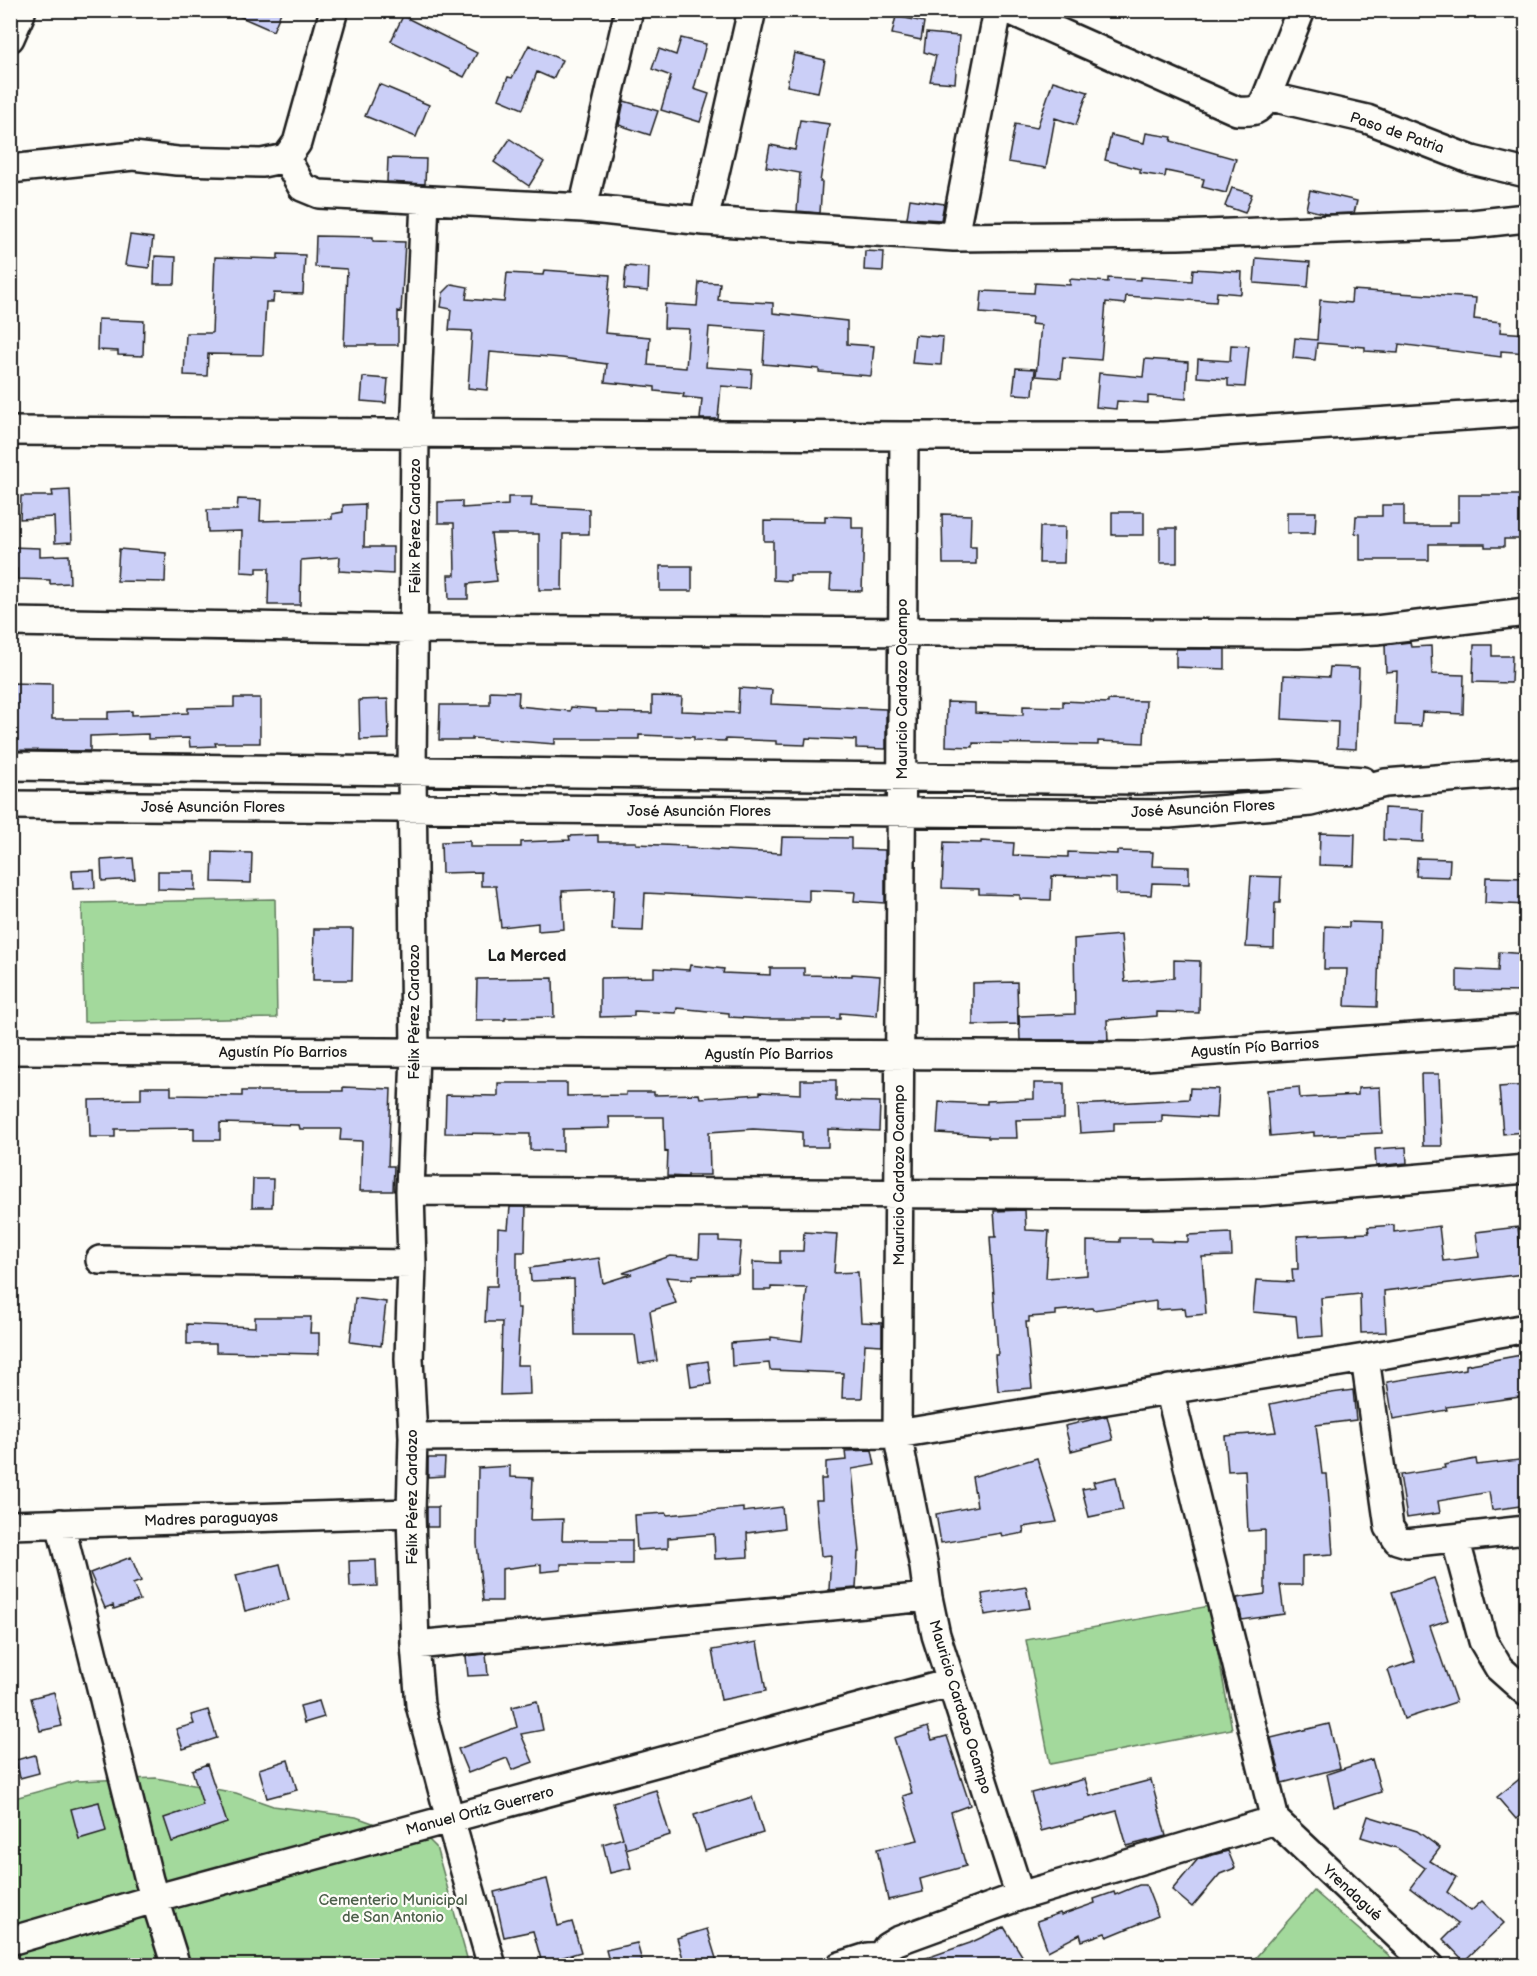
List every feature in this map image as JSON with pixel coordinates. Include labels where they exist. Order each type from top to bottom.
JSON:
[{"type":"street","points":[[10,169],[133,156],[177,161],[262,163],[286,158],[297,143],[334,10]]},
{"type":"street","points":[[583,208],[628,10]]},
{"type":"street","points":[[704,221],[753,10]]},
{"type":"street","points":[[954,237],[998,10]]},
{"type":"street","points":[[1009,10],[1237,111],[1251,112],[1262,106],[1267,96],[1301,10]]},
{"type":"street","points":[[10,38],[21,13]]},
{"type":"street","name":"Paso de Patria","points":[[1267,96],[1367,119],[1473,160],[1527,173]]},
{"type":"street","points":[[286,158],[302,187],[319,194],[583,208],[704,221],[954,237],[1178,235],[1472,224],[1526,214]]},
{"type":"street","name":"Félix Pérez Cardozo","points":[[425,200],[415,434],[412,772],[415,1053],[410,1191],[409,1359],[413,1437],[411,1513],[415,1645],[420,1705],[492,1965]]},
{"type":"street","points":[[10,431],[1163,436],[1527,412]]},
{"type":"street","name":"Mauricio Cardozo Ocampo","points":[[903,436],[897,1434],[936,1635],[1020,1896]]},
{"type":"street","points":[[10,622],[415,629],[1299,634],[1376,630],[1527,612]]},
{"type":"street","name":"José Asunción Flores","points":[[10,766],[1137,780],[1285,775],[1385,783],[1527,772]]},
{"type":"street","name":"José Asunción Flores","points":[[10,805],[1169,814],[1311,802],[1385,783]]},
{"type":"street","name":"Agustín Pío Barrios","points":[[10,1050],[1145,1056],[1527,1029]]},
{"type":"street","points":[[410,1191],[1146,1195],[1257,1192],[1527,1169]]},
{"type":"street","points":[[100,1260],[411,1264]]},
{"type":"street","points":[[413,1437],[897,1434],[1365,1358],[1527,1328]]},
{"type":"street","points":[[1365,1358],[1389,1527],[1397,1540],[1407,1544],[1527,1530]]},
{"type":"street","points":[[840,1965],[868,1957],[884,1956],[897,1941],[1020,1896],[1275,1820],[1169,1389]]},
{"type":"street","name":"Madres paraguayas","points":[[10,1525],[411,1513]]},
{"type":"street","points":[[60,1523],[154,1899],[176,1965]]},
{"type":"street","points":[[1455,1538],[1483,1641],[1499,1668],[1527,1692]]},
{"type":"street","points":[[415,1645],[928,1596]]},
{"type":"street","name":"Manuel Ortíz Guerrero","points":[[10,1941],[154,1899],[950,1683]]},
{"type":"street","name":"Yrendagué","points":[[1275,1820],[1430,1965]]},
{"type":"green space","points":[[275,899],[277,1018],[84,1022],[82,903]]},
{"type":"green space","points":[[1209,1606],[1232,1729],[1050,1764],[1026,1640]]},
{"type":"green space","name":"Cementerio Municipal de San Antonio","points":[[156,1778],[236,1793],[273,1806],[356,1817],[395,1831],[409,1844],[429,1840],[436,1847],[469,1965],[11,1966],[11,1799],[76,1781]]},
{"type":"green space","points":[[1314,1891],[1400,1965],[1249,1965]]},
{"type":"building","points":[[225,10],[282,10],[273,31]]},
{"type":"building","points":[[403,16],[477,53],[464,77],[391,41]]},
{"type":"building","points":[[896,16],[924,22],[921,40],[892,34]]},
{"type":"building","points":[[926,33],[959,36],[955,83],[930,81],[936,56],[924,52]]},
{"type":"building","points":[[681,38],[706,44],[694,89],[709,94],[700,122],[661,110],[671,76],[652,69],[659,49],[676,55]]},
{"type":"building","points":[[529,45],[562,60],[553,79],[537,72],[523,109],[499,99],[508,77],[512,78]]},
{"type":"building","points":[[794,53],[825,60],[818,92],[787,86]]},
{"type":"building","points":[[1053,81],[1088,92],[1076,125],[1055,118],[1046,168],[1008,162],[1015,124],[1037,128]]},
{"type":"building","points":[[379,84],[429,105],[416,137],[365,116]]},
{"type":"building","points":[[624,101],[658,111],[650,135],[619,125]]},
{"type":"building","points":[[800,120],[829,124],[820,182],[822,182],[820,213],[797,211],[800,173],[766,167],[770,145],[795,150]]},
{"type":"building","points":[[1146,133],[1172,137],[1171,141],[1236,159],[1226,193],[1202,187],[1204,179],[1166,171],[1165,177],[1140,173],[1140,169],[1105,160],[1111,135],[1144,143]]},
{"type":"building","points":[[510,139],[544,162],[529,186],[494,162]]},
{"type":"building","points":[[388,158],[426,159],[425,184],[387,182]]},
{"type":"building","points":[[1232,188],[1252,194],[1245,213],[1225,206]]},
{"type":"building","points":[[1310,190],[1357,201],[1354,213],[1326,214],[1306,209]]},
{"type":"building","points":[[910,199],[944,204],[941,220],[907,218]]},
{"type":"building","points":[[130,235],[153,238],[149,268],[125,265]]},
{"type":"building","points":[[316,236],[373,237],[373,241],[405,242],[401,312],[398,311],[398,345],[344,345],[347,269],[315,267]]},
{"type":"building","points":[[865,251],[884,252],[883,271],[864,270]]},
{"type":"building","points":[[278,254],[305,255],[303,294],[274,293],[273,302],[266,302],[263,355],[208,354],[207,376],[184,375],[186,333],[212,333],[215,257],[278,259]]},
{"type":"building","points":[[155,256],[176,257],[175,284],[154,284]]},
{"type":"building","points":[[1256,258],[1310,262],[1308,287],[1254,283]]},
{"type":"building","points":[[626,266],[649,268],[648,291],[624,289]]},
{"type":"building","points":[[1193,269],[1242,272],[1241,294],[1217,292],[1216,302],[1126,296],[1125,304],[1106,302],[1101,360],[1063,357],[1061,378],[1036,376],[1041,325],[1031,324],[1032,317],[980,313],[982,291],[1034,293],[1035,283],[1070,285],[1070,279],[1108,282],[1108,278],[1141,280],[1141,277],[1192,281]]},
{"type":"building","points":[[544,270],[610,275],[605,333],[650,337],[648,365],[686,368],[689,329],[664,328],[665,304],[697,306],[699,282],[720,283],[718,300],[773,303],[773,313],[847,321],[847,344],[874,346],[871,376],[763,364],[765,331],[709,327],[706,367],[752,370],[751,388],[721,386],[718,419],[700,419],[702,399],[683,397],[684,394],[655,391],[655,387],[605,382],[607,364],[562,358],[490,352],[487,390],[468,388],[472,331],[449,330],[451,309],[441,307],[443,293],[452,284],[468,287],[466,299],[504,302],[507,273],[543,275]]},
{"type":"building","points":[[1352,290],[1476,298],[1474,319],[1501,322],[1500,332],[1527,334],[1527,353],[1501,351],[1501,357],[1399,344],[1398,353],[1365,351],[1365,347],[1317,343],[1315,360],[1293,358],[1295,338],[1317,340],[1320,300],[1351,303]]},
{"type":"building","points":[[98,319],[144,321],[143,356],[118,355],[118,351],[97,350]]},
{"type":"building","points":[[915,335],[943,337],[941,365],[912,363]]},
{"type":"building","points":[[1231,345],[1249,346],[1245,387],[1228,386],[1228,379],[1197,377],[1198,359],[1230,361]]},
{"type":"building","points":[[1145,359],[1188,362],[1186,399],[1148,396],[1148,403],[1117,401],[1116,409],[1096,407],[1099,373],[1143,377]]},
{"type":"building","points":[[1016,368],[1035,369],[1033,395],[1013,394]]},
{"type":"building","points":[[363,377],[388,379],[386,403],[361,401]]},
{"type":"building","points":[[70,490],[72,542],[55,543],[54,517],[20,519],[21,496],[53,496],[52,491]]},
{"type":"building","points":[[1458,495],[1527,495],[1526,539],[1504,539],[1504,547],[1485,547],[1485,544],[1429,544],[1429,560],[1360,560],[1360,534],[1355,533],[1356,516],[1382,516],[1382,505],[1404,505],[1404,526],[1449,526],[1449,522],[1458,522]]},
{"type":"building","points":[[508,497],[532,497],[531,506],[589,509],[589,534],[563,534],[562,590],[539,590],[539,534],[491,534],[497,581],[468,584],[468,599],[449,599],[448,575],[455,575],[454,523],[438,523],[438,502],[462,501],[462,508],[508,505]]},
{"type":"building","points":[[238,499],[261,500],[260,521],[332,519],[332,514],[343,512],[343,505],[365,504],[364,547],[393,547],[393,574],[339,571],[340,557],[301,560],[300,605],[268,605],[269,568],[257,568],[257,573],[241,572],[242,531],[208,532],[207,510],[237,510]]},
{"type":"building","points":[[1112,512],[1144,512],[1144,535],[1112,535]]},
{"type":"building","points":[[1287,512],[1316,512],[1315,533],[1287,533]]},
{"type":"building","points":[[942,514],[971,515],[970,547],[976,547],[976,564],[943,564]]},
{"type":"building","points":[[825,516],[852,517],[852,528],[864,528],[862,591],[830,590],[831,575],[790,575],[790,581],[773,580],[773,541],[764,541],[764,521],[825,522]]},
{"type":"building","points":[[1040,527],[1065,527],[1064,563],[1039,563]]},
{"type":"building","points":[[1160,528],[1177,528],[1177,563],[1160,563]]},
{"type":"building","points":[[10,547],[40,548],[40,556],[69,555],[70,583],[50,584],[50,580],[17,579],[17,569],[10,569]]},
{"type":"building","points":[[119,549],[166,553],[165,582],[117,581]]},
{"type":"building","points":[[660,566],[692,566],[692,591],[660,591]]},
{"type":"building","points":[[1410,642],[1411,647],[1431,646],[1432,674],[1464,675],[1463,714],[1422,712],[1421,726],[1395,725],[1397,671],[1386,672],[1385,645]]},
{"type":"building","points":[[1474,645],[1492,645],[1492,656],[1512,656],[1511,683],[1473,682]]},
{"type":"building","points":[[1176,649],[1225,649],[1225,669],[1176,667]]},
{"type":"building","points":[[1330,667],[1359,668],[1356,749],[1337,748],[1338,722],[1282,719],[1284,675],[1329,677]]},
{"type":"building","points":[[10,683],[52,684],[52,719],[108,719],[108,712],[132,711],[132,715],[188,713],[188,708],[234,707],[234,698],[260,698],[260,743],[215,743],[216,746],[190,747],[189,738],[148,739],[148,734],[90,736],[90,751],[15,750],[15,737],[10,737]]},
{"type":"building","points":[[739,688],[772,690],[771,704],[886,709],[886,749],[856,748],[856,740],[806,738],[805,745],[776,744],[776,741],[694,740],[694,737],[639,735],[639,739],[555,739],[555,744],[472,738],[472,740],[439,740],[440,705],[490,705],[490,691],[519,692],[518,706],[570,711],[571,707],[596,709],[596,712],[652,713],[652,696],[682,697],[681,711],[738,713]]},
{"type":"building","points":[[388,699],[389,739],[360,740],[359,700]]},
{"type":"building","points":[[1108,700],[1146,701],[1144,743],[1098,741],[1098,745],[973,743],[973,747],[946,746],[947,702],[975,703],[975,713],[1023,715],[1023,706],[1063,707],[1063,701],[1108,703]]},
{"type":"building","points":[[1384,808],[1424,810],[1423,842],[1383,840]]},
{"type":"building","points":[[1320,833],[1355,834],[1354,866],[1319,865]]},
{"type":"building","points":[[598,835],[598,842],[636,842],[636,844],[686,846],[686,848],[781,853],[782,837],[851,838],[851,849],[885,850],[885,903],[854,901],[855,892],[809,890],[809,901],[645,893],[643,931],[612,930],[614,889],[562,891],[564,929],[538,931],[538,923],[501,927],[496,886],[481,886],[481,872],[442,873],[441,842],[470,841],[470,847],[521,847],[521,842],[570,840],[569,836]]},
{"type":"building","points":[[981,841],[1014,843],[1013,855],[1068,857],[1068,852],[1117,854],[1117,851],[1153,852],[1152,866],[1189,867],[1189,884],[1152,883],[1151,895],[1116,894],[1116,878],[1052,876],[1051,900],[1020,899],[1020,895],[979,894],[979,889],[942,888],[944,842],[981,843]]},
{"type":"building","points":[[213,852],[252,853],[251,883],[212,882]]},
{"type":"building","points":[[133,858],[135,879],[102,881],[101,860]]},
{"type":"building","points":[[1417,858],[1450,859],[1449,877],[1416,876]]},
{"type":"building","points":[[94,870],[95,888],[73,889],[72,871]]},
{"type":"building","points":[[158,871],[195,871],[195,890],[158,889]]},
{"type":"building","points":[[1251,876],[1281,877],[1280,903],[1275,903],[1274,948],[1246,947]]},
{"type":"building","points":[[1486,877],[1527,878],[1527,905],[1485,903]]},
{"type":"building","points":[[1349,922],[1380,923],[1377,1007],[1345,1006],[1347,969],[1324,969],[1325,926],[1349,927]]},
{"type":"building","points":[[314,929],[353,929],[352,980],[313,980]]},
{"type":"building","points":[[1121,935],[1125,982],[1174,978],[1174,960],[1200,961],[1199,1013],[1157,1012],[1157,1016],[1107,1020],[1108,1040],[1020,1040],[1019,1016],[1075,1014],[1074,939]]},
{"type":"building","points":[[1499,952],[1527,954],[1527,992],[1457,991],[1457,969],[1498,971]]},
{"type":"building","points":[[690,965],[724,969],[723,973],[770,975],[770,968],[804,968],[804,975],[880,976],[877,1016],[840,1013],[840,1019],[764,1019],[729,1017],[729,1013],[677,1008],[676,1013],[634,1011],[634,1016],[600,1017],[600,978],[654,977],[654,968],[689,970]]},
{"type":"building","points":[[553,978],[554,1017],[476,1020],[477,979]]},
{"type":"building","points":[[1017,982],[1018,1024],[973,1025],[973,983]]},
{"type":"building","points":[[1421,1074],[1439,1074],[1442,1146],[1423,1146]]},
{"type":"building","points":[[801,1080],[836,1080],[836,1101],[880,1102],[879,1131],[828,1129],[828,1147],[802,1147],[802,1132],[753,1129],[709,1132],[710,1175],[688,1175],[688,1177],[667,1176],[668,1151],[665,1152],[664,1117],[609,1117],[610,1128],[563,1129],[563,1151],[530,1150],[530,1134],[445,1133],[446,1095],[498,1096],[498,1083],[567,1083],[567,1096],[654,1092],[654,1095],[699,1094],[700,1098],[760,1094],[760,1092],[801,1094]]},
{"type":"building","points":[[1034,1083],[1064,1083],[1064,1119],[1016,1120],[1017,1138],[988,1138],[988,1136],[937,1133],[939,1102],[987,1104],[987,1101],[1034,1099]]},
{"type":"building","points":[[1527,1085],[1527,1125],[1523,1126],[1523,1132],[1503,1134],[1499,1087]]},
{"type":"building","points":[[141,1087],[171,1087],[171,1095],[242,1096],[242,1091],[343,1091],[343,1087],[391,1089],[388,1166],[394,1166],[393,1191],[360,1191],[362,1141],[340,1140],[341,1129],[300,1129],[299,1125],[220,1123],[220,1140],[194,1140],[194,1128],[115,1129],[115,1137],[90,1137],[89,1100],[141,1099]]},
{"type":"building","points":[[1299,1087],[1300,1098],[1358,1095],[1358,1088],[1380,1087],[1382,1133],[1314,1136],[1314,1132],[1270,1136],[1267,1090]]},
{"type":"building","points":[[1190,1088],[1218,1089],[1216,1118],[1162,1115],[1162,1122],[1114,1123],[1114,1131],[1080,1133],[1078,1105],[1189,1099]]},
{"type":"building","points":[[1406,1147],[1407,1163],[1376,1166],[1375,1149]]},
{"type":"building","points":[[253,1179],[273,1179],[272,1207],[252,1207]]},
{"type":"building","points":[[510,1207],[526,1207],[525,1252],[517,1252],[517,1308],[520,1308],[517,1365],[529,1365],[530,1394],[500,1395],[502,1322],[485,1322],[487,1286],[497,1286],[498,1228],[508,1229]]},
{"type":"building","points":[[1025,1210],[1026,1230],[1049,1231],[1046,1278],[1087,1275],[1087,1241],[1120,1242],[1120,1238],[1151,1238],[1151,1241],[1188,1242],[1188,1235],[1231,1233],[1232,1256],[1202,1257],[1206,1314],[1186,1316],[1185,1308],[1156,1310],[1156,1301],[1093,1310],[1092,1308],[1056,1311],[1056,1315],[1029,1317],[1029,1322],[1026,1322],[1032,1388],[998,1391],[995,1355],[998,1355],[990,1237],[996,1237],[994,1211]]},
{"type":"building","points":[[1394,1225],[1394,1232],[1439,1226],[1443,1261],[1479,1257],[1476,1232],[1518,1227],[1523,1274],[1384,1291],[1386,1332],[1361,1333],[1360,1294],[1321,1298],[1323,1336],[1298,1338],[1296,1316],[1253,1312],[1256,1280],[1293,1282],[1292,1269],[1298,1269],[1297,1236],[1369,1233],[1368,1227]]},
{"type":"building","points":[[804,1232],[837,1234],[834,1273],[858,1272],[861,1322],[882,1323],[882,1345],[865,1344],[862,1398],[842,1398],[843,1373],[770,1370],[769,1363],[732,1366],[731,1343],[771,1340],[771,1337],[802,1341],[807,1288],[771,1287],[771,1290],[753,1290],[753,1262],[780,1263],[780,1251],[803,1251]]},
{"type":"building","points":[[700,1237],[719,1237],[719,1241],[741,1242],[738,1274],[693,1275],[692,1279],[666,1277],[676,1303],[650,1311],[657,1361],[639,1364],[635,1335],[575,1335],[574,1279],[531,1281],[530,1268],[599,1258],[603,1283],[632,1274],[623,1273],[670,1256],[699,1258]]},
{"type":"building","points":[[355,1298],[386,1302],[381,1346],[350,1342]]},
{"type":"building","points":[[255,1317],[311,1317],[310,1333],[319,1333],[319,1354],[216,1352],[216,1344],[187,1344],[187,1324],[255,1327]]},
{"type":"building","points":[[1527,1354],[1527,1396],[1446,1407],[1447,1410],[1393,1419],[1387,1382],[1466,1369],[1466,1365]]},
{"type":"building","points":[[708,1361],[711,1384],[691,1387],[688,1364]]},
{"type":"building","points":[[1353,1390],[1356,1420],[1316,1425],[1322,1474],[1327,1474],[1333,1554],[1302,1556],[1302,1585],[1280,1585],[1284,1614],[1242,1620],[1237,1598],[1265,1594],[1265,1530],[1248,1531],[1245,1470],[1228,1471],[1225,1436],[1276,1432],[1270,1404]]},
{"type":"building","points":[[1107,1416],[1113,1440],[1071,1451],[1065,1426]]},
{"type":"building","points":[[872,1450],[875,1465],[852,1469],[860,1552],[858,1552],[856,1588],[829,1590],[831,1555],[821,1556],[816,1500],[822,1500],[821,1479],[826,1479],[826,1462],[846,1460],[845,1451]]},
{"type":"building","points":[[428,1458],[445,1458],[444,1476],[428,1477]]},
{"type":"building","points":[[1037,1458],[1057,1522],[1023,1527],[1024,1533],[1002,1537],[1001,1533],[941,1543],[936,1514],[977,1506],[972,1477]]},
{"type":"building","points":[[1476,1459],[1477,1465],[1527,1459],[1527,1505],[1492,1510],[1489,1492],[1438,1501],[1440,1513],[1407,1518],[1400,1475],[1445,1468],[1444,1465]]},
{"type":"building","points":[[510,1466],[510,1477],[533,1478],[531,1520],[563,1519],[562,1540],[632,1540],[632,1564],[561,1564],[561,1570],[541,1572],[541,1564],[502,1569],[502,1601],[483,1601],[477,1544],[478,1468]]},
{"type":"building","points":[[1116,1477],[1123,1510],[1089,1517],[1082,1489],[1095,1487],[1093,1482]]},
{"type":"building","points":[[427,1507],[438,1507],[438,1527],[427,1527]]},
{"type":"building","points":[[782,1507],[784,1528],[747,1533],[748,1557],[715,1559],[714,1534],[668,1538],[668,1548],[637,1550],[635,1515],[666,1513],[667,1515],[743,1508],[743,1512]]},
{"type":"building","points":[[131,1557],[141,1581],[133,1584],[140,1600],[114,1609],[113,1605],[105,1608],[90,1573]]},
{"type":"building","points":[[376,1560],[377,1586],[350,1587],[349,1561]]},
{"type":"building","points":[[280,1564],[289,1600],[245,1611],[236,1575]]},
{"type":"building","points":[[1434,1578],[1448,1620],[1430,1626],[1456,1702],[1404,1719],[1388,1670],[1415,1661],[1392,1592]]},
{"type":"building","points":[[1026,1587],[1030,1608],[985,1615],[982,1594]]},
{"type":"building","points":[[757,1642],[766,1691],[721,1700],[712,1650]]},
{"type":"building","points":[[486,1654],[488,1675],[468,1676],[466,1656]]},
{"type":"building","points":[[54,1692],[62,1726],[40,1731],[31,1698]]},
{"type":"building","points":[[319,1701],[324,1717],[304,1723],[300,1706]]},
{"type":"building","points":[[537,1701],[543,1730],[521,1734],[533,1762],[512,1770],[507,1758],[468,1773],[458,1749],[517,1727],[512,1707]]},
{"type":"building","points":[[208,1710],[217,1738],[183,1749],[176,1729],[194,1724],[191,1715]]},
{"type":"building","points":[[1329,1724],[1340,1768],[1282,1783],[1271,1738]]},
{"type":"building","points":[[928,1727],[932,1740],[947,1736],[970,1805],[951,1812],[966,1866],[920,1879],[923,1892],[888,1900],[877,1849],[918,1840],[903,1796],[912,1793],[894,1738]]},
{"type":"building","points":[[35,1755],[39,1773],[20,1778],[16,1760]]},
{"type":"building","points":[[1372,1759],[1381,1792],[1334,1807],[1327,1774]]},
{"type":"building","points":[[288,1760],[297,1790],[267,1798],[259,1769]]},
{"type":"building","points":[[207,1764],[227,1823],[172,1842],[164,1818],[203,1805],[192,1770]]},
{"type":"building","points":[[1527,1773],[1527,1810],[1516,1819],[1497,1797]]},
{"type":"building","points":[[1085,1779],[1090,1796],[1151,1780],[1166,1836],[1127,1846],[1117,1811],[1041,1831],[1031,1793]]},
{"type":"building","points":[[656,1790],[670,1835],[626,1849],[631,1868],[610,1873],[603,1844],[623,1838],[613,1803]]},
{"type":"building","points":[[752,1797],[763,1833],[705,1851],[694,1815]]},
{"type":"building","points":[[99,1802],[106,1831],[79,1839],[71,1809]]},
{"type":"building","points":[[1368,1816],[1417,1831],[1440,1848],[1430,1861],[1456,1877],[1447,1892],[1471,1911],[1482,1901],[1504,1923],[1464,1961],[1443,1939],[1458,1924],[1410,1888],[1425,1868],[1397,1848],[1361,1837]]},
{"type":"building","points":[[1228,1851],[1235,1868],[1220,1874],[1192,1907],[1172,1890],[1198,1859]]},
{"type":"building","points":[[547,1879],[558,1926],[572,1922],[581,1952],[542,1963],[533,1931],[504,1937],[494,1892]]},
{"type":"building","points":[[1139,1885],[1146,1885],[1158,1916],[1107,1937],[1105,1933],[1082,1941],[1080,1934],[1048,1951],[1037,1921],[1095,1903],[1094,1899],[1114,1892],[1115,1895]]},
{"type":"building","points":[[1004,1927],[1028,1965],[912,1965],[912,1963],[970,1943]]},
{"type":"building","points":[[707,1929],[718,1965],[685,1965],[677,1938]]},
{"type":"building","points":[[637,1943],[643,1965],[610,1965],[606,1950]]},
{"type":"district","name":"La Merced","points":[[527,956]]}]
